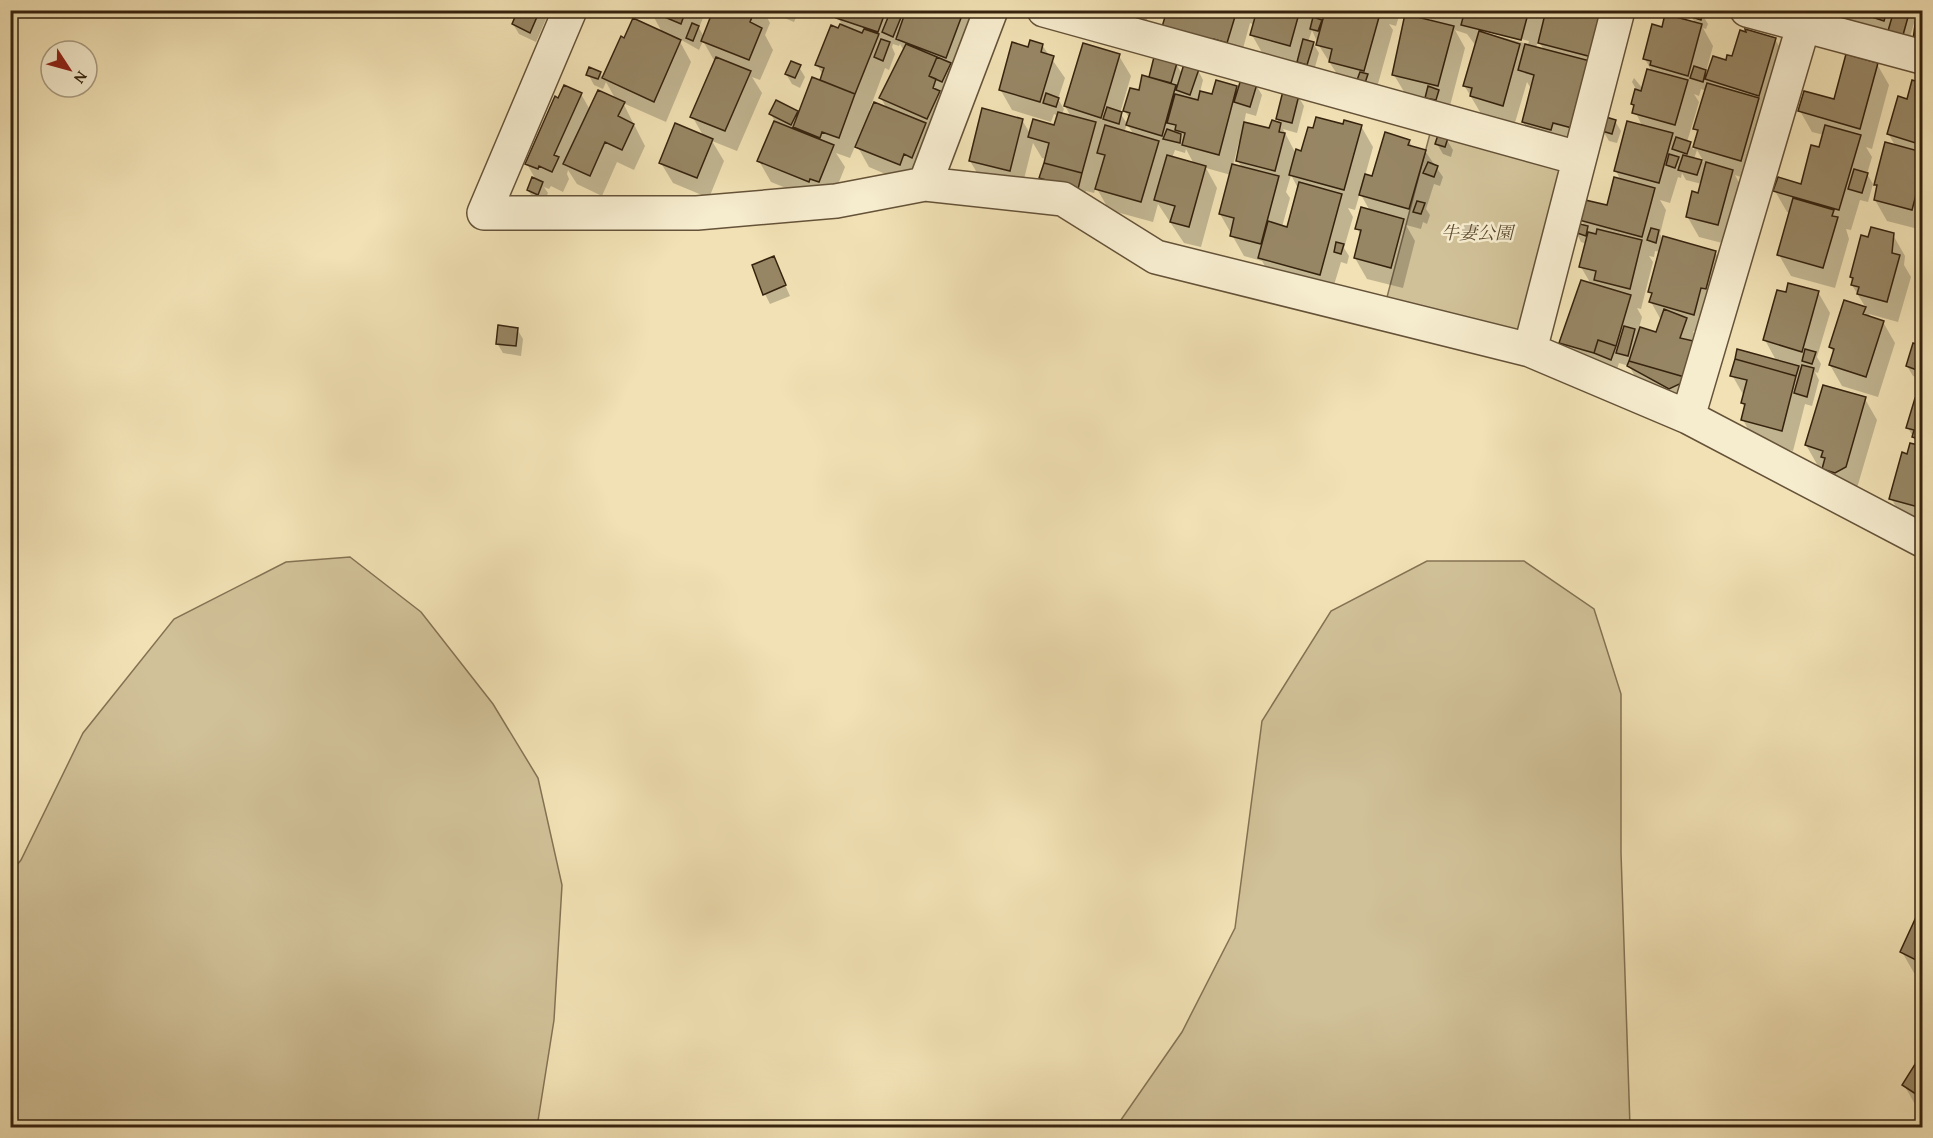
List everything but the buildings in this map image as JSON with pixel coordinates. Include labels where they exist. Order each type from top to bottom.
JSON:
[{"type":"street","points":[[570,10],[484,213],[697,213],[836,201],[925,183],[1063,199],[1156,256],[1530,350],[1688,417],[1923,540]]},
{"type":"street","points":[[925,183],[991,10]]},
{"type":"street","points":[[1044,10],[1578,158]]},
{"type":"street","points":[[1530,350],[1618,10]]},
{"type":"street","points":[[1747,10],[1806,18],[1923,57]]},
{"type":"street","points":[[1688,417],[1806,18]]},
{"type":"green space","name":"牛妻公園","points":[[1432,126],[1569,162],[1523,337],[1386,301]]},
{"type":"green space","points":[[350,557],[421,612],[493,704],[538,778],[562,885],[554,1020],[537,1127],[11,1127],[11,872],[21,860],[83,733],[174,619],[286,562]]},
{"type":"green space","points":[[1427,561],[1524,561],[1594,609],[1621,694],[1621,853],[1630,1127],[1116,1127],[1182,1032],[1235,928],[1262,721],[1331,611]]}]
